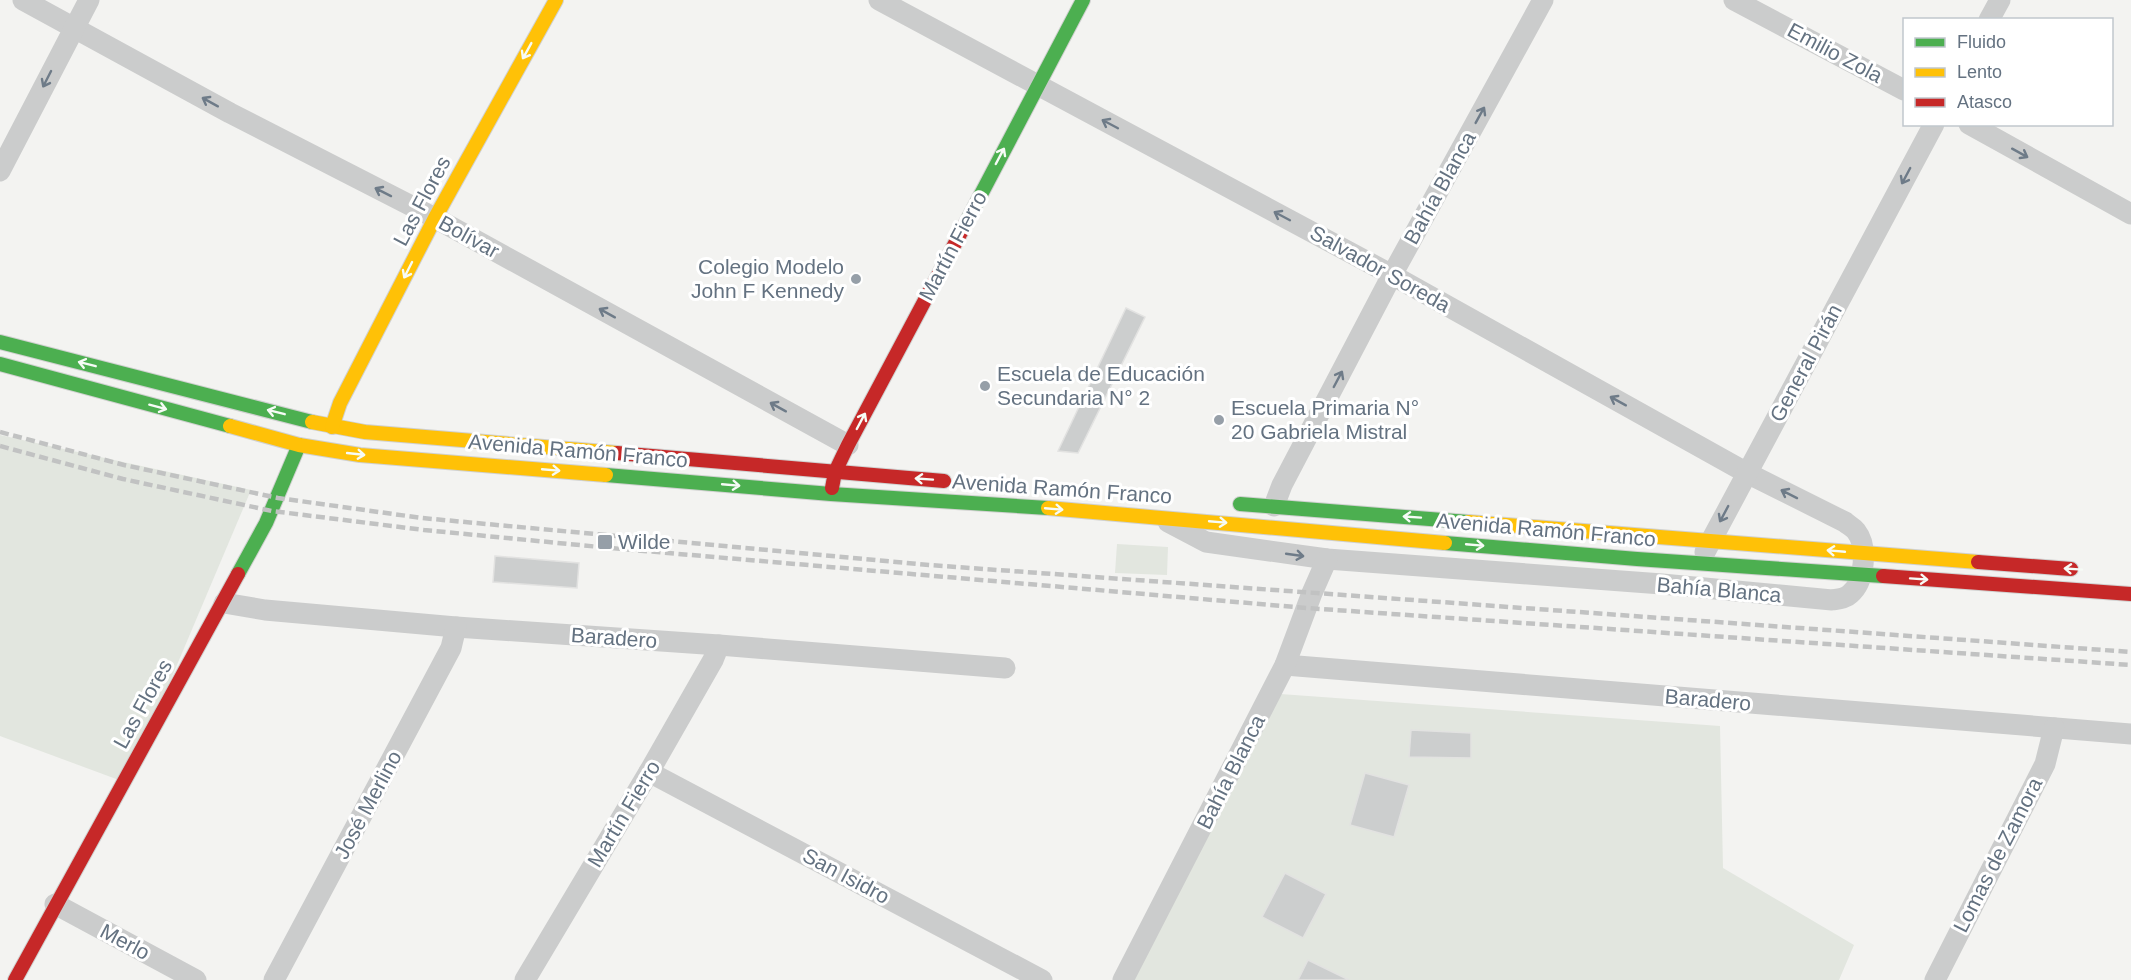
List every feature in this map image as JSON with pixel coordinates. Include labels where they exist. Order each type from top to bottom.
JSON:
[{"type":"main road","name":"Las Flores","points":[[332,427],[340,403],[435,218],[556,0]]},
{"type":"main road","name":"Martín Fierro","points":[[831,494],[835,472],[848,446],[1083,0]]},
{"type":"main road","name":"Avenida Ramón Franco","points":[[0,342],[332,427],[365,432],[953,481]]},
{"type":"main road","name":"Avenida Ramón Franco","points":[[0,364],[298,445],[360,455],[831,494],[1160,517],[1700,563],[2131,594]]},
{"type":"main road","name":"Las Flores","points":[[15,980],[267,523],[298,445]]},
{"type":"main road","name":"Avenida Ramón Franco","points":[[1226,502],[2085,570]]},
{"type":"street","name":"Bolívar","points":[[23,0],[230,113],[435,218],[848,446]]},
{"type":"street","points":[[0,171],[89,0]]},
{"type":"street","name":"Salvador Soreda","points":[[879,0],[1392,275],[1747,473],[1845,522],[1856,530],[1864,553]]},
{"type":"street","name":"Bahía Blanca","points":[[1274,506],[1282,485],[1392,275],[1543,0]]},
{"type":"street","name":"Emilio Zola","points":[[1734,0],[1903,89]]},
{"type":"street","points":[[1990,18],[2000,0]]},
{"type":"street","name":"General Pirán","points":[[1700,563],[1933,126]]},
{"type":"street","points":[[1973,126],[2131,214]]},
{"type":"street","name":"Bahía Blanca","points":[[1160,517],[1206,542],[1327,559],[1662,584],[1832,600],[1844,598],[1851,594],[1857,586],[1864,553]]},
{"type":"street","name":"Bahía Blanca","points":[[1123,980],[1285,665],[1327,559]]},
{"type":"street","points":[[1662,584],[1679,578],[1700,563]]},
{"type":"street","name":"Baradero","points":[[224,603],[265,610],[456,627],[1005,668]]},
{"type":"street","name":"José Merlino","points":[[274,980],[451,648],[456,627]]},
{"type":"street","name":"Martín Fierro","points":[[525,980],[650,772],[714,660],[719,645]]},
{"type":"street","name":"Baradero","points":[[1285,665],[2131,734]]},
{"type":"street","name":"Lomas de Zamora","points":[[1935,980],[2045,764],[2054,728]]},
{"type":"street","name":"San Isidro","points":[[650,772],[1042,980]]},
{"type":"street","name":"Merlo","points":[[55,904],[196,980]]},
{"type":"shaded area","points":[[0,435],[251,490],[127,783],[0,736]]},
{"type":"shaded area","points":[[1117,544],[1168,547],[1167,575],[1115,573]]},
{"type":"shaded area","points":[[1267,693],[1720,726],[1723,868],[1854,945],[1839,980],[1133,980]]},
{"type":"building","points":[[1126,308],[1145,317],[1078,453],[1058,451]]},
{"type":"building","points":[[495,556],[579,563],[577,588],[493,582]]},
{"type":"building","points":[[1411,730],[1471,733],[1471,758],[1409,757]]},
{"type":"building","points":[[1365,773],[1409,785],[1394,837],[1350,825]]},
{"type":"building","points":[[1285,873],[1326,894],[1303,938],[1262,917]]},
{"type":"building","points":[[1308,960],[1349,980],[1298,980]]},
{"type":"railway","points":[[0,432],[124,465],[278,498],[422,518],[929,565],[2131,652]]},
{"type":"railway","points":[[0,446],[123,479],[272,511],[424,530],[1306,608],[2131,665]]},
{"type":"traffic: fast","points":[[967,221],[1083,0]]},
{"type":"traffic: fast","points":[[0,342],[312,422]]},
{"type":"traffic: fast","points":[[0,364],[230,426]]},
{"type":"traffic: fast","points":[[238,574],[266,523],[299,445]]},
{"type":"traffic: fast","points":[[606,475],[831,494],[1048,508]]},
{"type":"traffic: fast","points":[[1240,504],[1468,522]]},
{"type":"traffic: fast","points":[[1445,543],[1883,576]]},
{"type":"traffic: slow","points":[[332,427],[340,403],[435,218],[556,0]]},
{"type":"traffic: slow","points":[[312,422],[365,432],[617,453]]},
{"type":"traffic: slow","points":[[230,426],[299,445],[360,455],[606,475]]},
{"type":"traffic: slow","points":[[1048,508],[1445,543]]},
{"type":"traffic: slow","points":[[1468,522],[1978,562]]},
{"type":"traffic: jam","points":[[832,488],[835,472],[848,445],[967,221]]},
{"type":"traffic: jam","points":[[617,453],[944,481]]},
{"type":"traffic: jam","points":[[1978,562],[2071,569]]},
{"type":"traffic: jam","points":[[15,980],[238,574]]},
{"type":"traffic: jam","points":[[1883,576],[2131,594]]},
{"type":"place","name":"Colegio Modelo John F Kennedy","points":[[856,279]]},
{"type":"place","name":"Escuela de Educación Secundaria N° 2","points":[[985,386]]},
{"type":"place","name":"Escuela Primaria N° 20 Gabriela Mistral","points":[[1219,420]]},
{"type":"place","name":"Wilde","points":[[605,542]]}]
